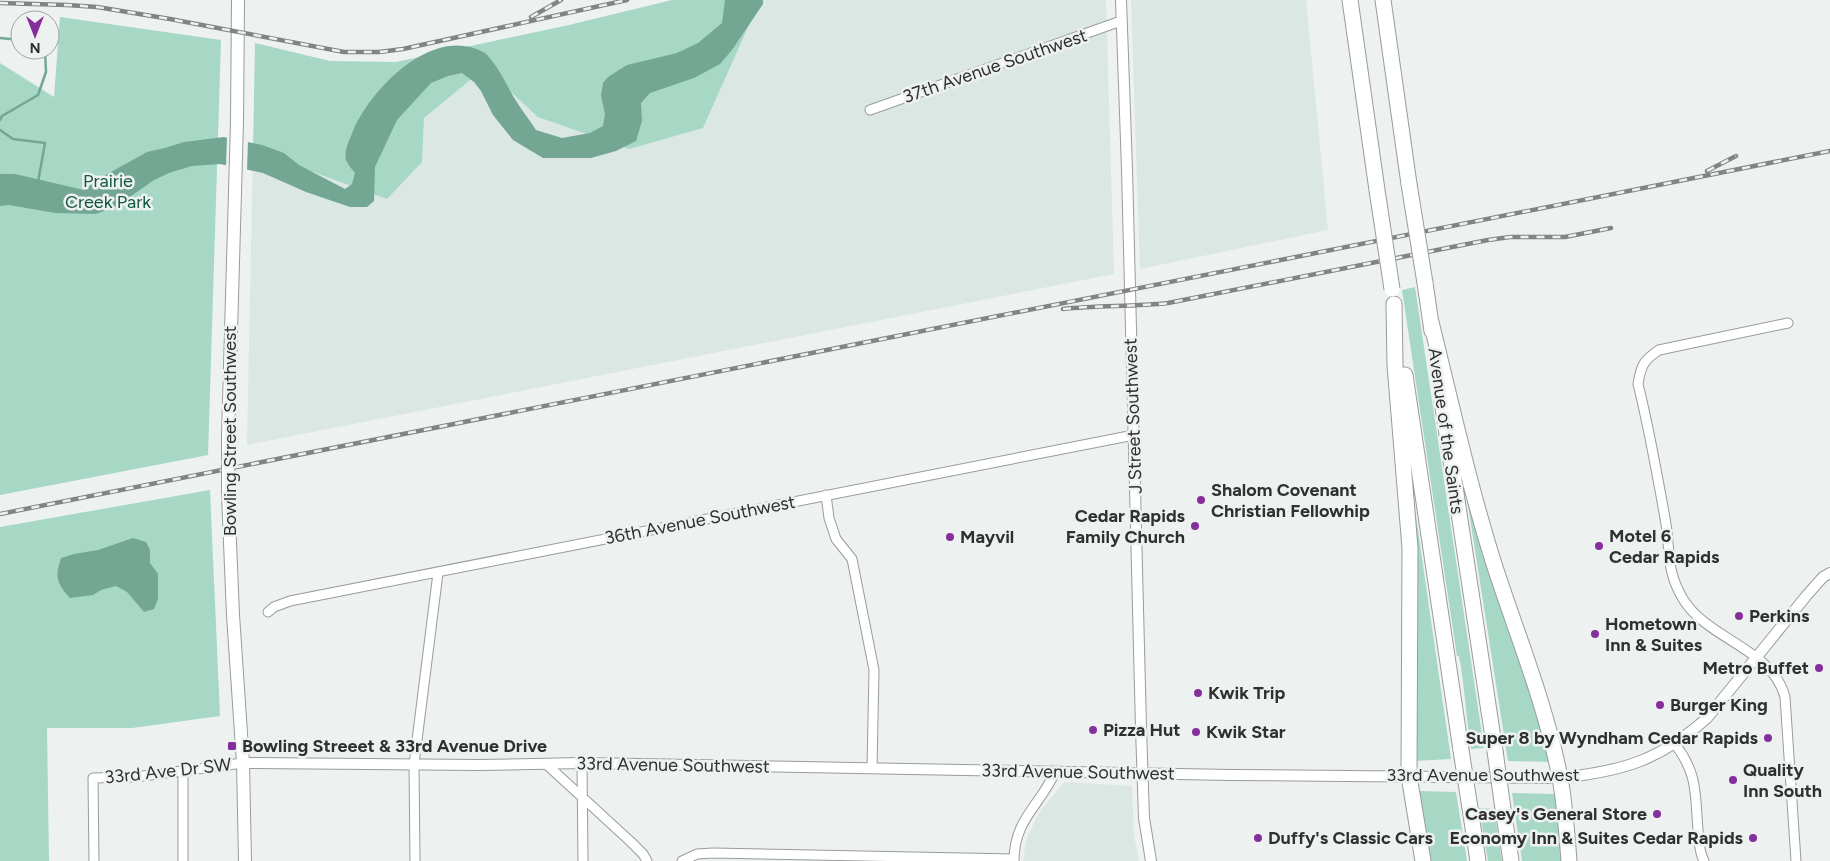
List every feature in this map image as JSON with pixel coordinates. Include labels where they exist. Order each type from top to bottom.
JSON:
[{"type":"highway","name":"Avenue of the Saints","points":[[1350,0],[1478,861]]},
{"type":"highway","name":"Avenue of the Saints","points":[[1383,0],[1511,861]]},
{"type":"highway","points":[[1393,296],[1394,365],[1410,548],[1409,776],[1423,861]]},
{"type":"highway","points":[[1431,322],[1476,502],[1494,563],[1523,646],[1560,778],[1568,861]]},
{"type":"main road","name":"Bowling Street Southwest","points":[[238,0],[228,494],[233,615],[243,764],[245,861]]},
{"type":"street","name":"J Street Southwest","points":[[1121,0],[1144,818],[1150,861]]},
{"type":"street","name":"37th Avenue Southwest","points":[[870,110],[1121,21]]},
{"type":"street","points":[[1788,323],[1659,350],[1648,357],[1640,368],[1638,384],[1666,520],[1672,575],[1684,601],[1701,620],[1756,658],[1782,684],[1785,697],[1796,861]]},
{"type":"street","name":"36th Avenue Southwest","points":[[268,612],[274,607],[290,601],[1134,435]]},
{"type":"street","points":[[826,495],[836,539],[852,559],[874,670],[872,768]]},
{"type":"street","points":[[415,861],[414,764],[438,573]]},
{"type":"street","name":"33rd Avenue Southwest","points":[[243,764],[478,766],[582,763],[1055,772],[1560,778],[1624,768],[1646,760],[1691,733],[1707,718],[1807,594],[1823,577],[1830,573]]},
{"type":"street","points":[[1675,744],[1684,756],[1694,781],[1699,843],[1704,861]]},
{"type":"street","points":[[582,763],[582,861]]},
{"type":"street","name":"33rd Ave Dr SW","points":[[94,861],[93,778],[183,772],[243,764]]},
{"type":"street","points":[[546,764],[632,842],[647,861]]},
{"type":"street","points":[[183,772],[183,861]]},
{"type":"street","points":[[682,861],[697,854],[713,853],[809,858],[1014,860],[1016,839],[1024,820],[1051,782],[1055,772]]},
{"type":"shaded area","points":[[725,0],[763,0],[763,4],[732,50],[720,64],[694,78],[650,93],[641,103],[642,121],[636,141],[616,151],[591,158],[543,158],[513,140],[493,115],[481,91],[474,82],[462,73],[431,83],[397,120],[375,167],[374,201],[367,207],[350,207],[306,192],[263,173],[220,164],[192,166],[169,173],[154,180],[117,206],[96,214],[55,213],[9,205],[0,206],[0,174],[15,174],[84,190],[102,177],[147,152],[184,142],[224,137],[262,145],[284,153],[299,165],[345,189],[352,184],[355,173],[346,160],[346,149],[362,114],[389,80],[406,66],[424,54],[444,47],[464,46],[487,55],[536,130],[562,138],[590,133],[603,126],[605,114],[601,96],[603,83],[608,77],[627,65],[677,53],[698,43],[722,23]]},
{"type":"shaded area","points":[[760,0],[1106,0],[1114,274],[247,445],[253,150],[422,162],[424,118],[485,68]]},
{"type":"shaded area","points":[[1131,0],[1306,0],[1328,230],[1140,269]]},
{"type":"shaded area","points":[[133,538],[146,542],[150,550],[150,563],[158,574],[158,599],[154,609],[144,612],[127,592],[116,586],[101,590],[93,595],[70,598],[65,593],[58,580],[61,558],[98,550]]},
{"type":"shaded area","points":[[1064,782],[1132,786],[1134,835],[1139,861],[1023,861],[1026,841],[1037,816]]},
{"type":"green space","points":[[672,0],[760,0],[703,128],[629,149],[538,117],[485,68],[424,118],[422,162],[387,199],[253,150],[255,43],[330,61],[396,62],[569,25]]},
{"type":"green space","name":"Prairie Creek Park","points":[[60,17],[221,40],[208,455],[0,495],[0,63],[54,97],[57,60],[60,60]]},
{"type":"green space","points":[[1415,287],[1484,748],[1471,749],[1461,668],[1459,656],[1457,656],[1402,290]]},
{"type":"green space","points":[[1465,486],[1528,677],[1551,762],[1508,761]]},
{"type":"green space","points":[[1412,489],[1451,759],[1415,761]]},
{"type":"green space","points":[[210,490],[220,716],[132,728],[47,728],[49,861],[0,861],[0,527]]},
{"type":"green space","points":[[1418,792],[1456,792],[1467,861],[1428,861]]},
{"type":"green space","points":[[1512,793],[1556,795],[1562,861],[1522,861]]},
{"type":"green space","points":[[1479,808],[1494,809],[1502,861],[1488,861]]},
{"type":"pier","points":[[227,135],[248,139],[247,172],[226,167]]},
{"type":"waterway","points":[[0,38],[10,39]]},
{"type":"waterway","points":[[0,120],[2,116],[38,95],[46,72],[45,60]]},
{"type":"waterway","points":[[0,130],[13,139],[45,143],[38,182]]},
{"type":"railway","points":[[531,17],[561,0]]},
{"type":"railway","points":[[0,3],[97,7],[344,52],[379,52],[403,49],[627,0]]},
{"type":"railway","points":[[0,514],[1830,151]]},
{"type":"railway","points":[[1707,171],[1736,156]]},
{"type":"railway","points":[[1063,309],[1168,303],[1488,240],[1510,237],[1565,237],[1611,228]]},
{"type":"place","name":"Shalom Covenant Christian Fellowhip","points":[[1201,500]]},
{"type":"place","name":"Cedar Rapids Family Church","points":[[1195,526]]},
{"type":"place","name":"Mayvil","points":[[950,537]]},
{"type":"place","name":"Motel 6 Cedar Rapids","points":[[1599,546]]},
{"type":"place","name":"Perkins","points":[[1739,616]]},
{"type":"place","name":"Hometown Inn & Suites","points":[[1595,634]]},
{"type":"place","name":"Metro Buffet","points":[[1819,668]]},
{"type":"place","name":"Kwik Trip","points":[[1198,693]]},
{"type":"place","name":"Burger King","points":[[1660,705]]},
{"type":"place","name":"Pizza Hut","points":[[1093,730]]},
{"type":"place","name":"Kwik Star","points":[[1196,732]]},
{"type":"place","name":"Super 8 by Wyndham Cedar Rapids","points":[[1768,738]]},
{"type":"place","name":"Bowling Streeet & 33rd Avenue Drive","points":[[232,746]]},
{"type":"place","name":"Quality Inn South","points":[[1733,780]]},
{"type":"place","name":"Casey's General Store","points":[[1657,814]]},
{"type":"place","name":"Duffy's Classic Cars","points":[[1258,838]]},
{"type":"place","name":"Economy Inn & Suites Cedar Rapids","points":[[1753,838]]}]
